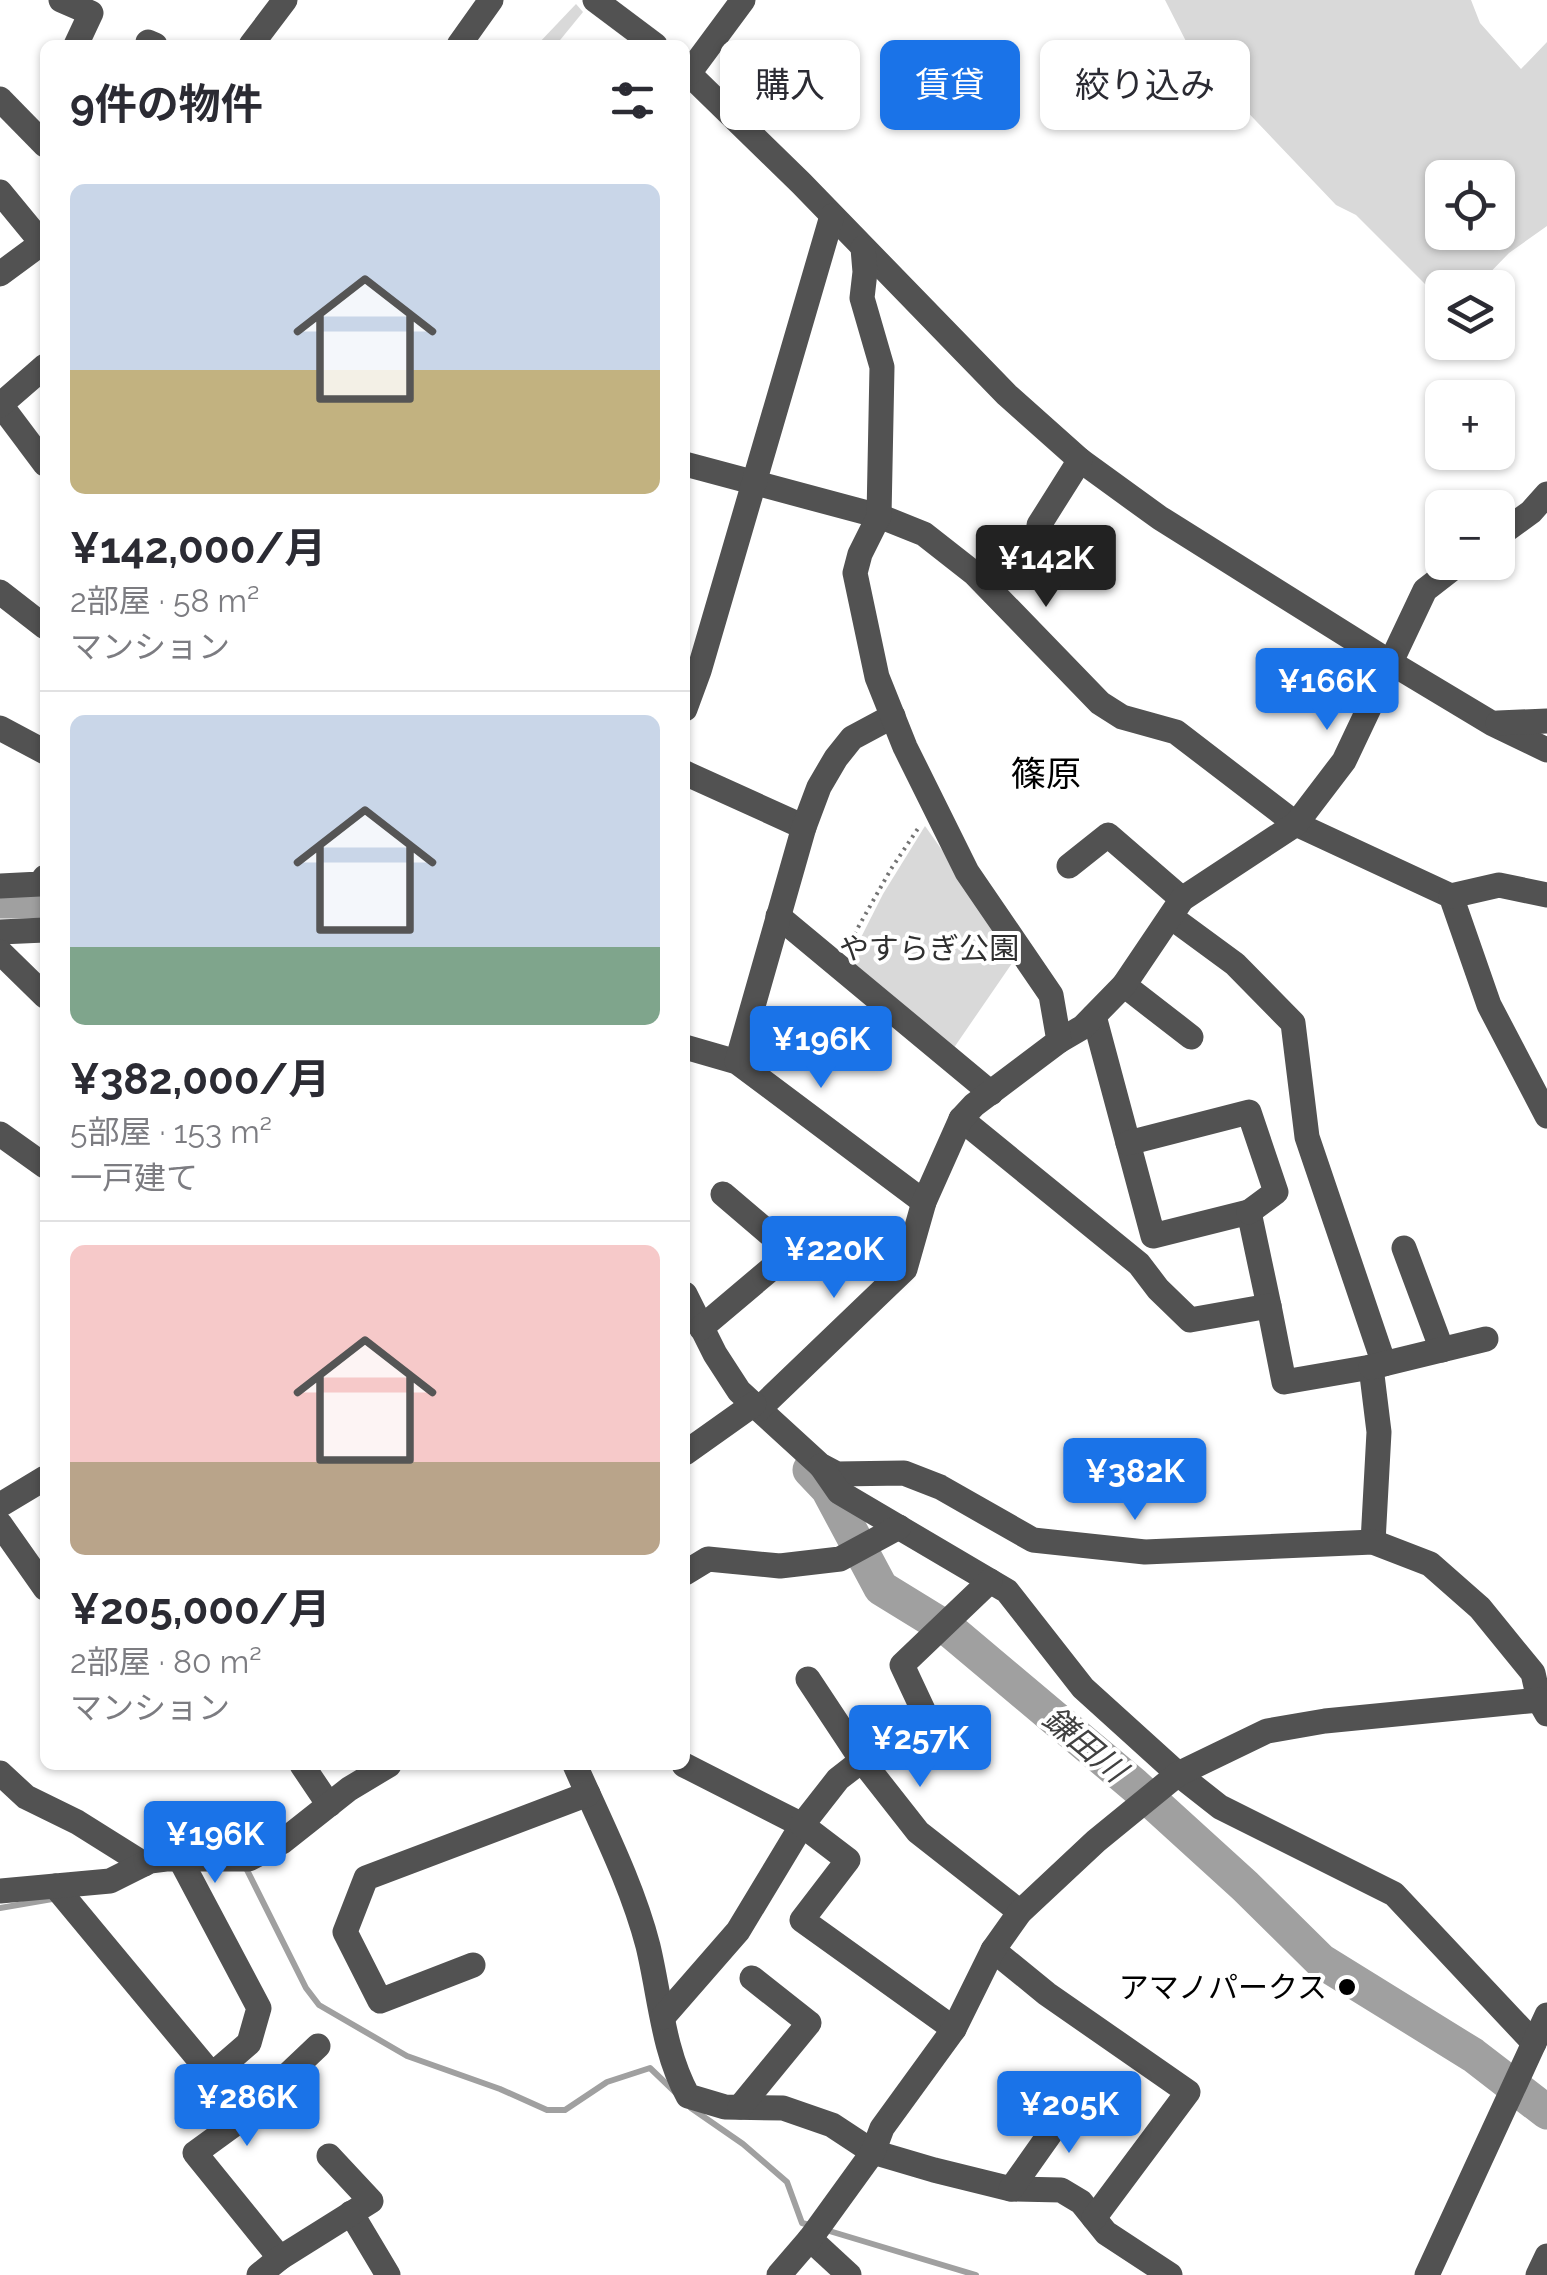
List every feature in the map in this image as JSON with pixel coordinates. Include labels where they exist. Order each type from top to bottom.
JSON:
[{"type":"street","points":[[62,0],[92,13],[78,40]]},
{"type":"street","points":[[255,40],[285,0]]},
{"type":"street","points":[[463,40],[491,0]]},
{"type":"street","points":[[595,0],[648,40]]},
{"type":"street","points":[[690,68],[742,0]]},
{"type":"street","points":[[690,75],[1007,395],[1080,460],[1160,518],[1393,664],[1493,724],[1547,750]]},
{"type":"street","points":[[0,99],[40,140]]},
{"type":"street","points":[[0,192],[40,240]]},
{"type":"street","points":[[690,695],[832,216]]},
{"type":"street","points":[[0,274],[40,244]]},
{"type":"street","points":[[863,248],[862,298],[882,367],[879,516],[855,573],[876,677],[967,872],[1051,995],[1059,1041]]},
{"type":"street","points":[[40,370],[0,405],[40,457]]},
{"type":"street","points":[[1039,525],[1080,460]]},
{"type":"street","points":[[690,465],[879,516],[924,534],[974,574],[1100,703],[1122,717],[1176,732],[1296,824],[1451,896],[1499,885],[1547,895]]},
{"type":"street","points":[[1515,524],[1547,494]]},
{"type":"street","points":[[690,1449],[756,1407],[905,1269],[924,1202],[961,1119],[1059,1041],[1084,1028],[1124,985],[1177,908],[1209,878],[1296,824],[1344,761],[1425,590],[1438,580]]},
{"type":"street","points":[[0,592],[40,624]]},
{"type":"street","points":[[736,1062],[804,826],[819,787],[852,738],[892,716]]},
{"type":"street","points":[[1493,724],[1547,721]]},
{"type":"street","points":[[0,728],[40,749]]},
{"type":"street","points":[[690,775],[804,826]]},
{"type":"street","points":[[1069,866],[1108,835],[1293,1023],[1306,1137],[1378,1366],[1380,1432],[1374,1542]]},
{"type":"street","points":[[0,886],[40,884]]},
{"type":"street","points":[[1451,896],[1489,1006],[1547,1116]]},
{"type":"street","points":[[778,916],[991,1092]]},
{"type":"street","points":[[0,932],[40,930]]},
{"type":"street","points":[[0,952],[40,991]]},
{"type":"street","points":[[1124,985],[1190,1037]]},
{"type":"street","points":[[1094,1016],[1153,1236],[1249,1212],[1276,1192],[1250,1112],[1128,1142]]},
{"type":"street","points":[[690,1048],[736,1062],[924,1202]]},
{"type":"street","points":[[961,1119],[1139,1264],[1190,1320],[1269,1306]]},
{"type":"street","points":[[0,1134],[40,1162]]},
{"type":"street","points":[[701,1328],[791,1252],[723,1194]]},
{"type":"street","points":[[1249,1212],[1284,1382],[1378,1366],[1486,1339]]},
{"type":"street","points":[[1404,1248],[1442,1350]]},
{"type":"street","points":[[690,1305],[731,1379],[820,1465],[839,1492],[1007,1591],[1082,1688],[1220,1807],[1394,1894],[1534,2043]]},
{"type":"street","points":[[779,2275],[810,2240],[874,2152],[882,2128],[954,2029],[993,1950],[1020,1912],[1096,1841],[1178,1774],[1268,1731],[1325,1721],[1543,1707],[1533,1673],[1480,1608],[1430,1564],[1374,1542],[1145,1552],[1033,1540],[940,1487],[904,1473],[837,1474],[820,1465]]},
{"type":"street","points":[[0,1505],[40,1481]]},
{"type":"street","points":[[0,1524],[40,1581]]},
{"type":"street","points":[[690,1570],[708,1559],[780,1566],[840,1558],[899,1527]]},
{"type":"street","points":[[663,2017],[738,1931],[802,1825],[838,1779],[924,1712],[902,1664],[990,1581]]},
{"type":"street","points":[[808,1679],[863,1762],[918,1832],[1020,1912]]},
{"type":"street","points":[[690,1768],[802,1825],[848,1860],[802,1920],[954,2029]]},
{"type":"street","points":[[305,1770],[329,1805]]},
{"type":"street","points":[[0,1891],[110,1881],[144,1864],[180,1859],[249,1859],[282,1842],[381,1770]]},
{"type":"street","points":[[577,1770],[647,1943],[674,2072],[688,2096],[724,2107],[783,2108],[832,2125],[874,2152],[1011,2190],[1062,2190],[1081,2202],[1106,2233],[1170,2275]]},
{"type":"street","points":[[0,1774],[26,1798],[77,1822],[144,1864]]},
{"type":"street","points":[[472,1965],[380,2001],[345,1932],[366,1878],[588,1794]]},
{"type":"street","points":[[55,1886],[212,2075],[249,2043],[259,2008],[180,1859]]},
{"type":"street","points":[[993,1950],[1046,1994],[1188,2092],[1094,2218]]},
{"type":"street","points":[[740,2107],[810,2023],[752,1978]]},
{"type":"street","points":[[1426,2275],[1547,2015]]},
{"type":"street","points":[[280,2258],[195,2154],[238,2121],[318,2046]]},
{"type":"street","points":[[1011,2190],[1081,2090]]},
{"type":"street","points":[[259,2275],[372,2201],[330,2156]]},
{"type":"street","points":[[352,2214],[388,2275]]},
{"type":"street","points":[[810,2240],[849,2275]]},
{"type":"street","points":[[1538,2275],[1547,2256]]},
{"type":"path","points":[[836,965],[905,846],[936,808]]},
{"type":"green space","points":[[1165,0],[1471,0],[1480,23],[1521,69],[1547,42],[1547,226],[1515,249],[1515,160],[1425,160],[1425,250],[1513,250],[1492,270],[1425,270],[1425,284],[1356,215],[1336,205],[1250,115],[1250,40],[1185,40]]},
{"type":"green space","points":[[576,4],[583,12],[560,40],[542,40]]},
{"type":"green space","name":"やすらぎ公園","points":[[925,826],[1017,956],[951,1052],[846,967],[883,894]]},
{"type":"waterway","name":"鎌田川","points":[[0,901],[40,901]]},
{"type":"waterway","name":"鎌田川","points":[[810,1470],[828,1489],[881,1588],[951,1631],[1134,1785],[1321,1961],[1473,2055],[1547,2112]]},
{"type":"waterway","points":[[245,1866],[306,1988],[319,2005],[407,2056],[547,2110],[565,2110],[607,2082],[650,2068],[675,2092]]},
{"type":"waterway","points":[[0,1908],[58,1898]]},
{"type":"waterway","points":[[691,2108],[743,2144],[787,2182],[802,2223],[813,2226]]},
{"type":"waterway","points":[[826,2230],[976,2275]]},
{"type":"place","name":"アマノパークス","points":[[1347,1987]]},
{"type":"district","name":"篠原","points":[[1046,773]]}]
